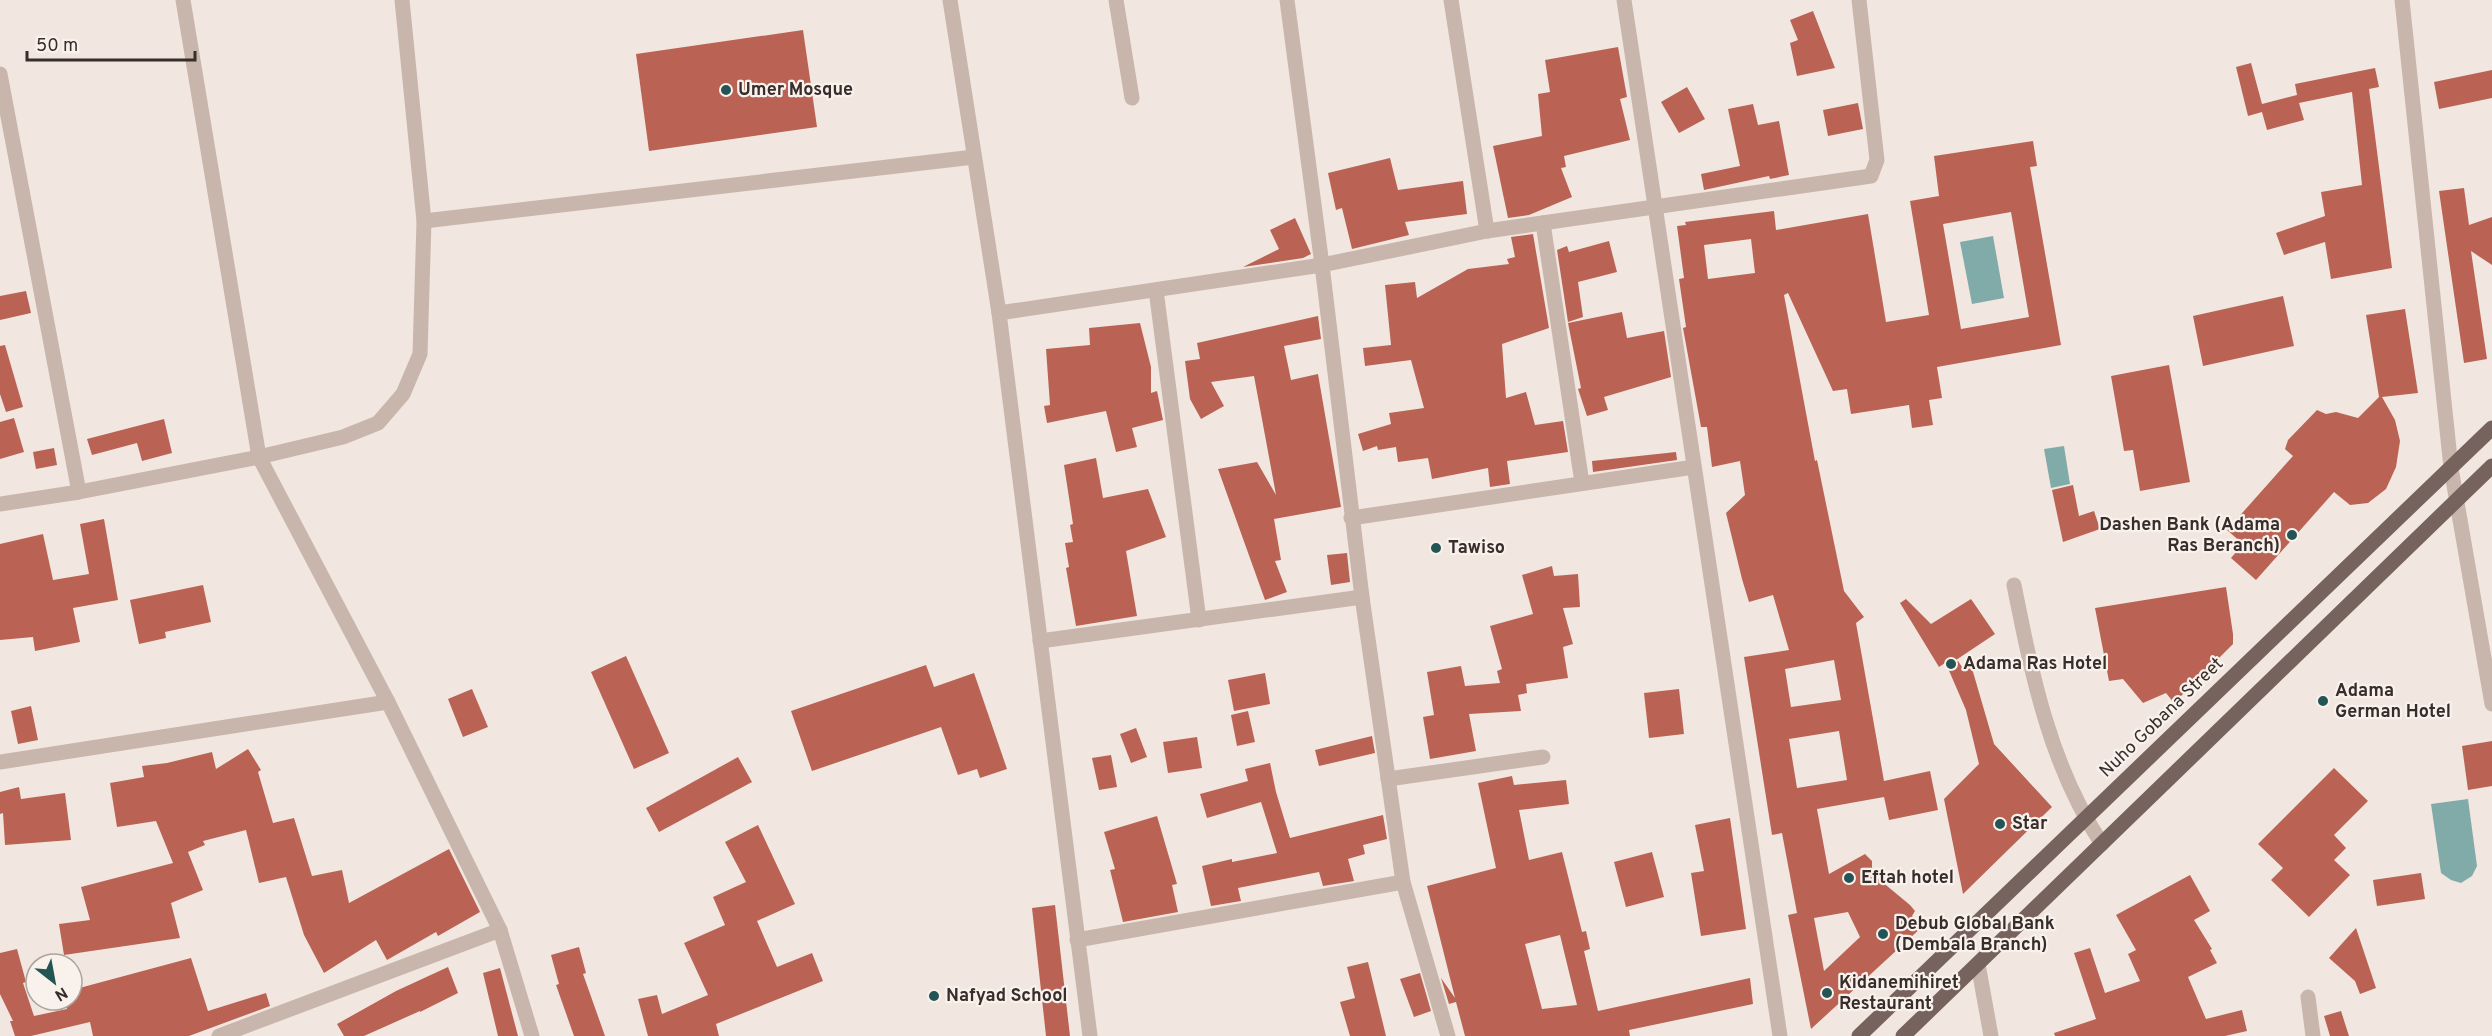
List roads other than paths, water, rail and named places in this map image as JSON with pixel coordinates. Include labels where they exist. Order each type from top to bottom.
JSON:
[{"type":"main road","name":"Nuho Gobana Street","points":[[1859,1036],[2492,428]]},
{"type":"main road","points":[[1903,1036],[2492,466]]},
{"type":"street","points":[[183,0],[259,457],[388,702],[500,930],[532,1036]]},
{"type":"street","points":[[0,504],[79,492],[259,457],[343,437],[378,423],[403,394],[420,354],[424,221],[402,0]]},
{"type":"street","points":[[950,0],[999,313],[1090,1036]]},
{"type":"street","points":[[1116,0],[1132,98]]},
{"type":"street","points":[[1287,0],[1362,597],[1402,882],[1448,1036]]},
{"type":"street","points":[[1452,0],[1487,231]]},
{"type":"street","points":[[1624,0],[1780,1036]]},
{"type":"street","points":[[999,313],[1322,265],[1487,231],[1871,176],[1877,160],[1859,0]]},
{"type":"street","points":[[2402,0],[2451,468],[2492,704]]},
{"type":"street","points":[[0,74],[79,492]]},
{"type":"street","points":[[424,221],[974,157]]},
{"type":"street","points":[[1543,223],[1582,483]]},
{"type":"street","points":[[1156,290],[1199,620]]},
{"type":"street","points":[[1352,518],[1694,467]]},
{"type":"street","points":[[2014,585],[2033,680],[2054,749],[2085,818],[2102,844]]},
{"type":"street","points":[[1040,641],[1362,597]]},
{"type":"street","points":[[0,762],[388,702]]},
{"type":"street","points":[[1388,779],[1543,758]]},
{"type":"street","points":[[1077,940],[1402,882]]},
{"type":"street","points":[[219,1036],[500,930]]},
{"type":"street","points":[[1978,964],[1991,1036]]},
{"type":"street","points":[[2308,997],[2313,1036]]},
{"type":"water","points":[[1993,236],[2004,298],[1972,304],[1960,242]]},
{"type":"water","points":[[2064,446],[2070,484],[2051,488],[2044,449]]},
{"type":"water","points":[[2468,799],[2477,866],[2472,876],[2461,883],[2441,873],[2431,804]]},
{"type":"place","name":"Umer Mosque","points":[[726,90]]},
{"type":"place","name":"Dashen Bank (Adama Ras Beranch)","points":[[2292,535]]},
{"type":"place","name":"Tawiso","points":[[1436,548]]},
{"type":"place","name":"Adama Ras Hotel","points":[[1951,664]]},
{"type":"place","name":"Adama German Hotel","points":[[2323,701]]},
{"type":"place","name":"Star","points":[[2000,824]]},
{"type":"place","name":"Eftah hotel","points":[[1849,878]]},
{"type":"place","name":"Debub Global Bank (Dembala Branch)","points":[[1883,934]]},
{"type":"place","name":"Kidanemihiret Restaurant","points":[[1827,993]]},
{"type":"place","name":"Nafyad School","points":[[934,996]]}]
